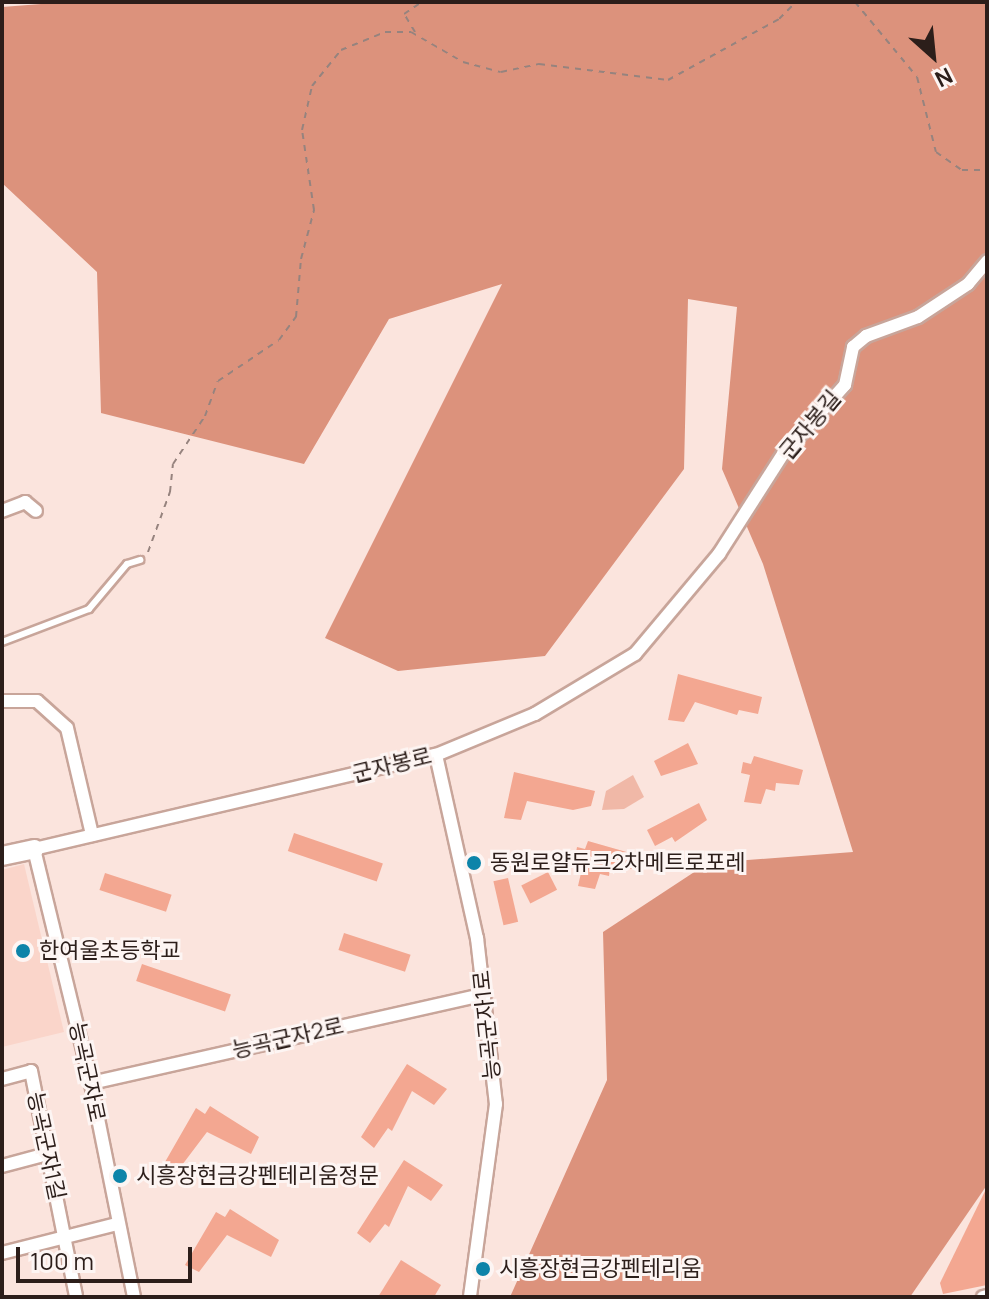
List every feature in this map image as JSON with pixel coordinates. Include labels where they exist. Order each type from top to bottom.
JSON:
[{"type":"main road","name":"군자봉로","points":[[2,856],[34,849]]},
{"type":"street","name":"군자봉길","points":[[719,554],[783,454],[845,385],[853,347],[866,336],[918,317],[968,284],[987,261]]},
{"type":"street","points":[[2,511],[25,502],[36,511]]},
{"type":"street","name":"군자봉로","points":[[34,849],[436,755],[535,714],[635,654],[719,554]]},
{"type":"street","points":[[2,701],[37,701],[67,728],[75,745],[92,835]]},
{"type":"street","name":"능곡군자1로","points":[[436,755],[485,994],[496,1104],[470,1297]]},
{"type":"street","name":"능곡군자로","points":[[34,849],[91,1083],[134,1297]]},
{"type":"street","name":"능곡군자2로","points":[[91,1083],[485,994]]},
{"type":"street","name":"능곡군자1길","points":[[2,1079],[31,1071],[76,1297]]},
{"type":"street","points":[[2,1166],[47,1154]]},
{"type":"street","points":[[2,1253],[117,1224]]},
{"type":"lane","points":[[2,642],[89,609],[127,564],[140,560]]},
{"type":"path","points":[[422,2],[404,14],[415,33],[463,62],[501,72],[539,64],[668,80],[779,19],[796,2]]},
{"type":"path","points":[[855,2],[917,77],[936,152],[962,170],[987,170]]},
{"type":"path","points":[[140,560],[166,504],[173,464],[205,416],[218,381],[279,340],[296,317],[301,259],[314,210],[301,140],[312,86],[347,45],[385,32],[415,33]]},
{"type":"shaded area","points":[[67,2],[987,2],[987,1185],[910,1297],[510,1297],[607,1080],[603,932],[708,863],[853,852],[763,564],[722,469],[737,307],[688,299],[684,469],[545,656],[398,671],[325,638],[502,284],[389,319],[304,464],[101,413],[97,272],[2,183],[2,7]]},
{"type":"shaded area","points":[[633,775],[644,797],[624,809],[602,810],[606,791]]},
{"type":"shaded area","name":"한여울초등학교","points":[[24,864],[64,1032],[2,1047],[2,870]]},
{"type":"building","points":[[678,674],[762,697],[758,714],[739,710],[737,715],[695,702],[684,722],[668,720]]},
{"type":"building","points":[[688,743],[698,764],[661,776],[654,761]]},
{"type":"building","points":[[754,756],[803,770],[799,785],[776,783],[775,791],[766,789],[761,804],[744,802],[750,775],[741,773],[743,762],[751,764]]},
{"type":"building","points":[[514,772],[595,791],[591,806],[573,810],[527,801],[521,820],[504,818]]},
{"type":"building","points":[[699,803],[707,820],[675,842],[672,837],[655,846],[647,830]]},
{"type":"building","points":[[294,833],[383,864],[377,882],[288,851]]},
{"type":"building","points":[[588,841],[637,855],[633,869],[610,868],[609,876],[600,874],[595,889],[578,886],[584,860],[575,858],[577,847],[585,849]]},
{"type":"building","points":[[548,872],[557,890],[530,903],[521,886]]},
{"type":"building","points":[[105,873],[172,895],[166,912],[99,890]]},
{"type":"building","points":[[508,878],[518,922],[504,925],[493,881]]},
{"type":"building","points":[[344,933],[411,955],[405,972],[338,950]]},
{"type":"building","points":[[142,964],[231,995],[225,1012],[136,981]]},
{"type":"building","points":[[407,1064],[447,1089],[434,1105],[412,1091],[392,1131],[388,1128],[374,1148],[361,1137]]},
{"type":"building","points":[[210,1106],[259,1137],[251,1154],[207,1132],[179,1169],[165,1162],[196,1108],[205,1114]]},
{"type":"building","points":[[404,1160],[443,1185],[431,1201],[408,1186],[389,1227],[385,1224],[370,1243],[357,1233]]},
{"type":"building","points":[[987,1187],[987,1285],[943,1294],[940,1283]]},
{"type":"building","points":[[230,1209],[279,1240],[271,1257],[227,1235],[199,1272],[185,1265],[216,1212],[225,1217]]},
{"type":"building","points":[[401,1260],[441,1285],[434,1297],[378,1297]]},
{"type":"place","name":"동원로얄듀크2차메트로포레","points":[[474,863]]},
{"type":"place","name":"한여울초등학교","points":[[23,951]]},
{"type":"place","name":"시흥장현금강펜테리움정문","points":[[120,1176]]},
{"type":"place","name":"시흥장현금강펜테리움","points":[[483,1269]]}]
